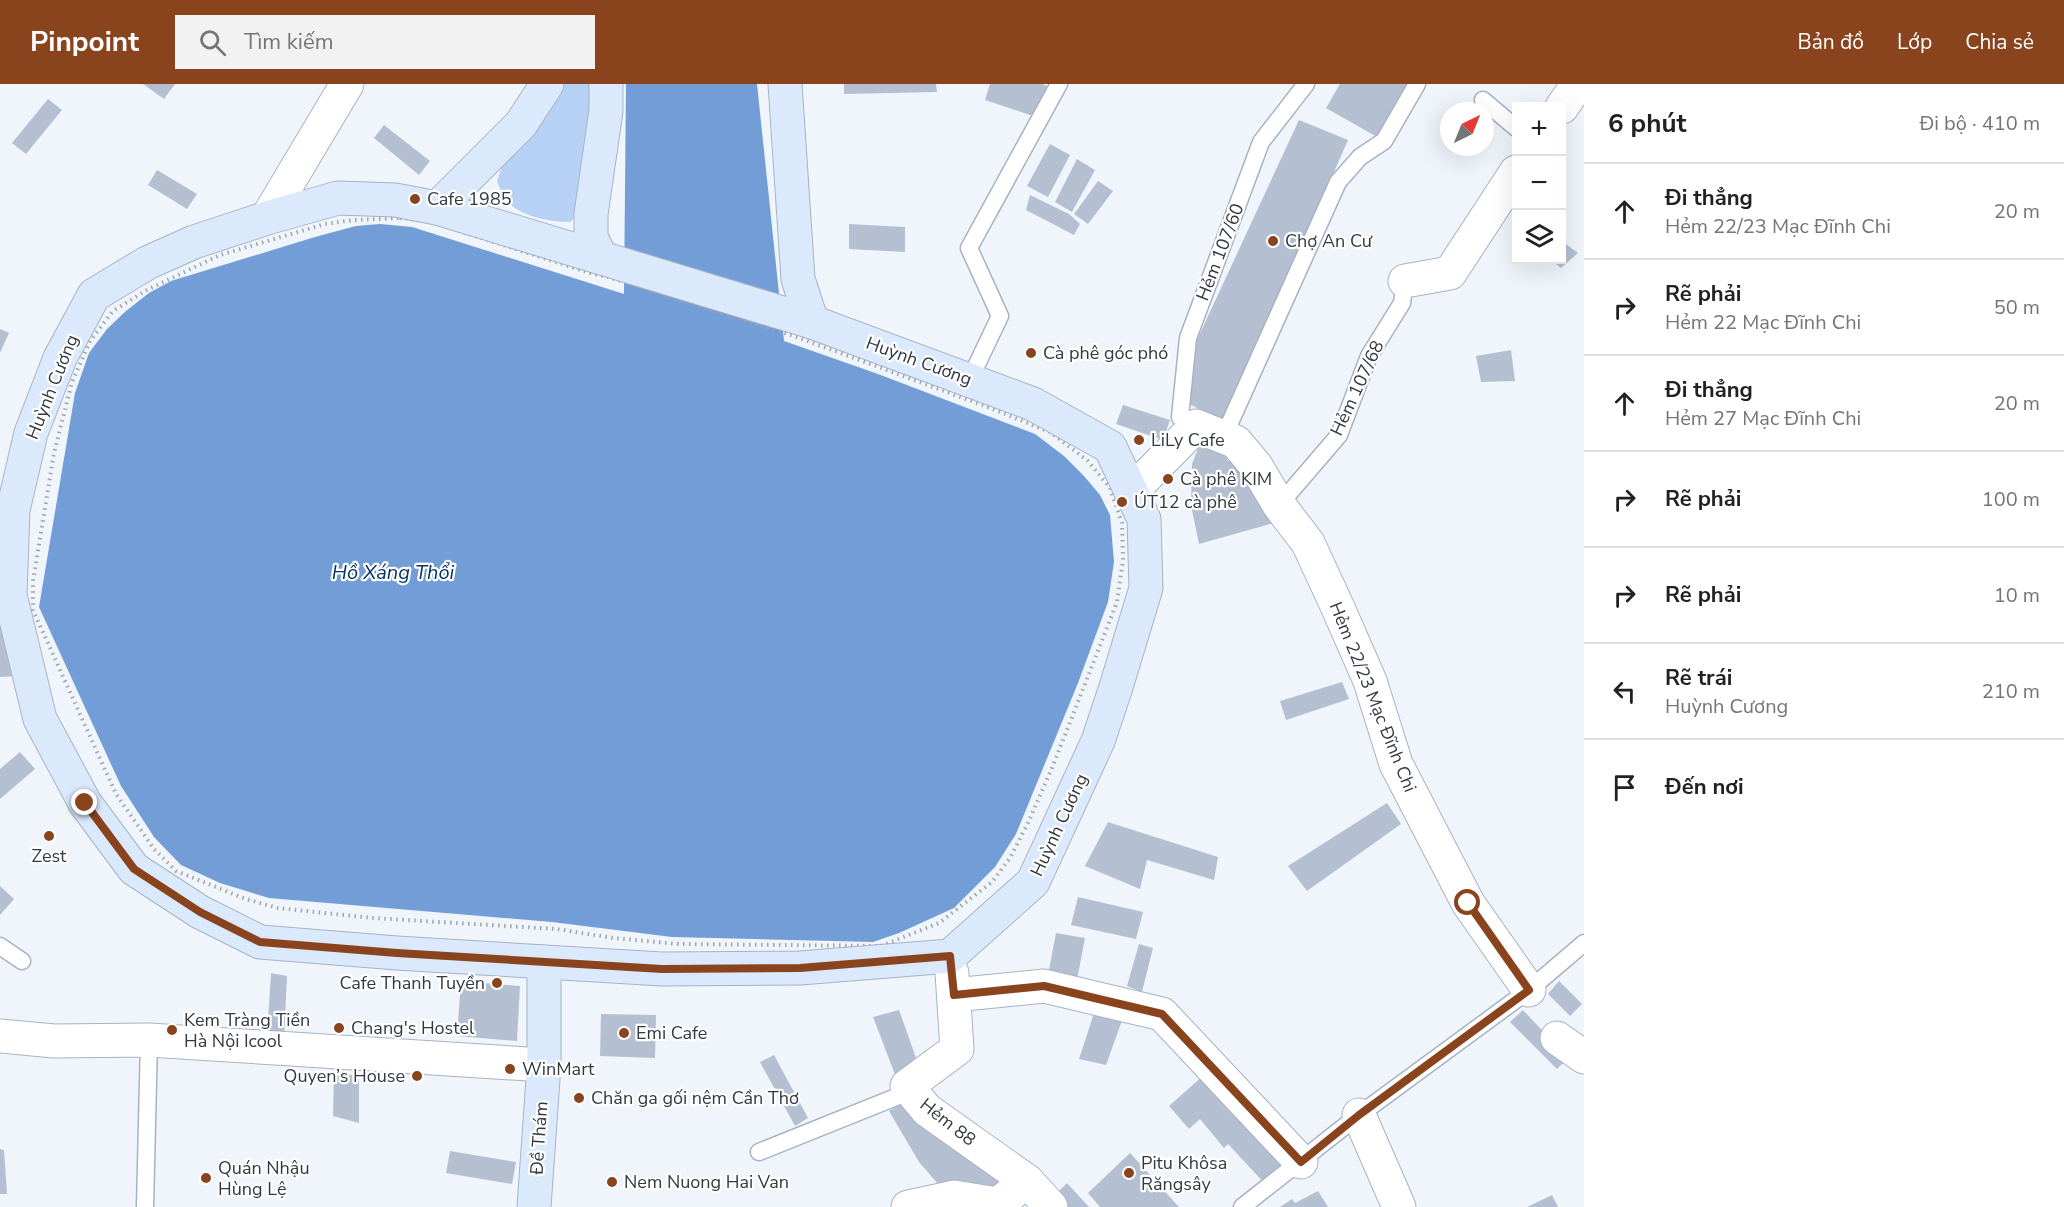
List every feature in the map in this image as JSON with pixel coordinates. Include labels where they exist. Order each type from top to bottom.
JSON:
[{"type":"street","points":[[267,218],[347,84]]},
{"type":"street","points":[[437,207],[521,124],[547,84]]},
{"type":"street","points":[[606,84],[606,111],[591,214],[591,237],[607,265]]},
{"type":"street","points":[[784,84],[798,279],[798,324]]},
{"type":"street","points":[[1565,102],[1578,84]]},
{"type":"street","name":"Hẻm 107/68","points":[[1405,281],[1450,273],[1512,178]]},
{"type":"street","name":"Huỳnh Cương","points":[[338,198],[395,200],[437,207],[607,265],[970,379],[1033,404],[1110,447],[1144,519],[1146,588],[1098,741],[1033,882],[950,956],[800,968],[662,969],[260,942],[200,912],[134,869],[85,803],[40,719],[10,595],[13,510],[31,434],[60,358],[94,295],[147,263],[185,246],[267,218],[338,198]]},
{"type":"street","points":[[1131,492],[1208,431]]},
{"type":"street","name":"Hẻm 22/23 Mạc Đĩnh Chi","points":[[1208,431],[1236,442],[1256,466],[1279,505],[1308,543],[1370,681],[1396,764],[1431,835],[1468,903],[1529,990]]},
{"type":"street","points":[[950,956],[954,995],[1044,986],[1162,1014],[1301,1162]]},
{"type":"street","name":"Đề Thám","points":[[534,1207],[544,1065],[544,962]]},
{"type":"street","name":"Hẻm 88","points":[[954,995],[957,1048],[907,1086],[927,1110],[1027,1181],[1051,1207]]},
{"type":"street","points":[[0,1036],[54,1041],[149,1040],[544,1065]]},
{"type":"street","points":[[1557,1038],[1584,1058]]},
{"type":"street","points":[[1359,1115],[1399,1207]]},
{"type":"street","points":[[908,1207],[954,1197],[998,1204],[1027,1181]]},
{"type":"lane","points":[[970,379],[1000,316],[969,248],[1059,84]]},
{"type":"lane","name":"Hẻm 107/60","points":[[1208,431],[1180,417],[1188,339],[1262,142],[1306,84]]},
{"type":"lane","points":[[1208,431],[1228,427],[1338,182],[1360,157],[1384,141],[1417,84]]},
{"type":"lane","points":[[1483,100],[1512,125]]},
{"type":"lane","name":"Hẻm 107/68","points":[[1279,505],[1339,435],[1369,356],[1402,303],[1405,281]]},
{"type":"lane","points":[[1242,1207],[1359,1115],[1529,990],[1584,943]]},
{"type":"lane","points":[[0,946],[22,961]]},
{"type":"lane","points":[[145,1207],[149,1040]]},
{"type":"lane","points":[[759,1152],[911,1091]]},
{"type":"path","points":[[607,265],[593,274],[429,221],[400,218],[325,224],[220,255],[147,290],[113,311],[90,341],[72,382],[54,453],[33,581],[33,610],[116,794],[154,849],[176,871],[278,908],[372,918],[556,929],[613,939],[679,944],[881,946],[939,923],[992,882],[1010,858],[1028,823],[1117,602],[1123,560],[1122,524],[1110,488],[1088,461],[1050,432],[798,324]]},
{"type":"shaded area","points":[[560,84],[592,84],[581,202],[577,216],[570,222],[541,219],[512,206],[497,181],[503,163]]},
{"type":"water","name":"Hồ Xáng Thổi","points":[[626,84],[757,84],[784,341],[1035,434],[1064,456],[1100,495],[1110,515],[1114,562],[1108,602],[1078,683],[1016,834],[995,867],[954,908],[873,942],[672,937],[552,922],[269,898],[220,883],[181,865],[154,837],[121,786],[39,607],[75,393],[89,353],[107,329],[126,311],[149,293],[171,281],[356,226],[380,224],[412,227],[624,294]]},
{"type":"building","points":[[143,84],[175,84],[164,99]]},
{"type":"building","points":[[844,84],[936,84],[937,92],[844,94]]},
{"type":"building","points":[[990,84],[1042,84],[1047,86],[1036,117],[985,100]]},
{"type":"building","points":[[1340,84],[1409,84],[1379,138],[1326,108]]},
{"type":"building","points":[[48,99],[62,110],[26,154],[12,143]]},
{"type":"building","name":"Chợ An Cư","points":[[1299,120],[1348,140],[1225,422],[1189,404],[1196,342]]},
{"type":"building","points":[[384,125],[430,161],[419,175],[374,138]]},
{"type":"building","points":[[1050,144],[1070,155],[1048,197],[1027,186]]},
{"type":"building","points":[[1077,159],[1095,170],[1072,212],[1055,202]]},
{"type":"building","points":[[157,170],[197,194],[187,209],[148,185]]},
{"type":"building","points":[[1098,181],[1113,191],[1088,224],[1074,214]]},
{"type":"building","points":[[1030,195],[1069,214],[1080,224],[1074,235],[1026,210]]},
{"type":"building","points":[[849,224],[905,227],[905,252],[849,249]]},
{"type":"building","points":[[1566,244],[1578,253],[1566,264]]},
{"type":"building","points":[[0,329],[9,333],[0,353]]},
{"type":"building","points":[[1511,350],[1515,381],[1481,382],[1476,356]]},
{"type":"building","points":[[1123,405],[1170,420],[1163,440],[1116,424]]},
{"type":"building","points":[[1217,441],[1228,461],[1245,460],[1274,523],[1199,544],[1191,505],[1192,464],[1199,446]]},
{"type":"building","points":[[0,614],[18,676],[0,677]]},
{"type":"building","points":[[1342,682],[1349,699],[1286,720],[1280,701]]},
{"type":"building","points":[[20,752],[35,769],[0,799],[0,769]]},
{"type":"building","points":[[1387,803],[1401,824],[1307,891],[1288,866]]},
{"type":"building","points":[[1108,822],[1218,857],[1214,880],[1147,860],[1140,889],[1085,866]]},
{"type":"building","points":[[0,886],[14,899],[0,915]]},
{"type":"building","points":[[1078,897],[1143,912],[1136,939],[1071,925]]},
{"type":"building","points":[[1056,933],[1085,938],[1076,985],[1047,980]]},
{"type":"building","points":[[1139,944],[1153,948],[1142,992],[1127,986]]},
{"type":"building","points":[[271,973],[287,976],[284,1041],[267,1037]]},
{"type":"building","points":[[461,981],[520,986],[517,1041],[457,1036]]},
{"type":"building","points":[[1559,981],[1582,1004],[1570,1016],[1548,994]]},
{"type":"building","points":[[1096,1007],[1124,1015],[1106,1065],[1079,1059]]},
{"type":"building","points":[[899,1010],[919,1066],[896,1077],[873,1017]]},
{"type":"building","points":[[1523,1010],[1568,1058],[1557,1069],[1510,1022]]},
{"type":"building","points":[[601,1014],[656,1015],[655,1058],[600,1056]]},
{"type":"building","points":[[774,1055],[808,1118],[795,1126],[760,1062]]},
{"type":"building","points":[[334,1072],[359,1076],[359,1123],[333,1116]]},
{"type":"building","points":[[1205,1074],[1289,1166],[1267,1186],[1228,1144],[1224,1148],[1200,1119],[1189,1129],[1169,1106]]},
{"type":"building","points":[[909,1099],[1001,1169],[1002,1195],[945,1192],[919,1162],[889,1111]]},
{"type":"building","points":[[0,1149],[4,1150],[7,1194],[0,1194]]},
{"type":"building","points":[[450,1151],[516,1162],[512,1184],[446,1173]]},
{"type":"building","name":"Pitu Khôsa Răngsây","points":[[1130,1153],[1179,1207],[1100,1207],[1088,1193]]},
{"type":"building","points":[[1067,1183],[1089,1207],[1064,1207],[1054,1196]]},
{"type":"building","points":[[1318,1191],[1328,1207],[1280,1207],[1292,1199],[1295,1203]]},
{"type":"building","points":[[1552,1195],[1558,1207],[1527,1207]]},
{"type":"place","name":"Cafe 1985","points":[[415,199]]},
{"type":"place","name":"Chợ An Cư","points":[[1273,241]]},
{"type":"place","name":"Cà phê góc phó","points":[[1031,353]]},
{"type":"place","name":"LiLy Cafe","points":[[1139,440]]},
{"type":"place","name":"Cà phê KIM","points":[[1168,479]]},
{"type":"place","name":"ÚT12 cà phê","points":[[1122,502]]},
{"type":"place","name":"Zest","points":[[49,836]]},
{"type":"place","name":"Cafe Thanh Tuyền","points":[[497,983]]},
{"type":"place","name":"Chang's Hostel","points":[[339,1028]]},
{"type":"place","name":"Kem Tràng Tiền Hà Nội Icool","points":[[172,1030]]},
{"type":"place","name":"Emi Cafe","points":[[624,1033]]},
{"type":"place","name":"WinMart","points":[[510,1069]]},
{"type":"place","name":"Quyen’s House","points":[[417,1076]]},
{"type":"place","name":"Chăn ga gối nệm Cần Thơ","points":[[579,1098]]},
{"type":"place","name":"Pitu Khôsa Răngsây","points":[[1129,1173]]},
{"type":"place","name":"Quán Nhậu Hùng Lệ","points":[[206,1178]]},
{"type":"place","name":"Nem Nuong Hai Van","points":[[612,1182]]},
{"type":"route","points":[[85,803],[134,869],[200,912],[260,942],[662,969],[800,968],[950,956],[954,995],[1044,986],[1162,1014],[1301,1162],[1359,1115],[1529,990],[1468,903]]}]
